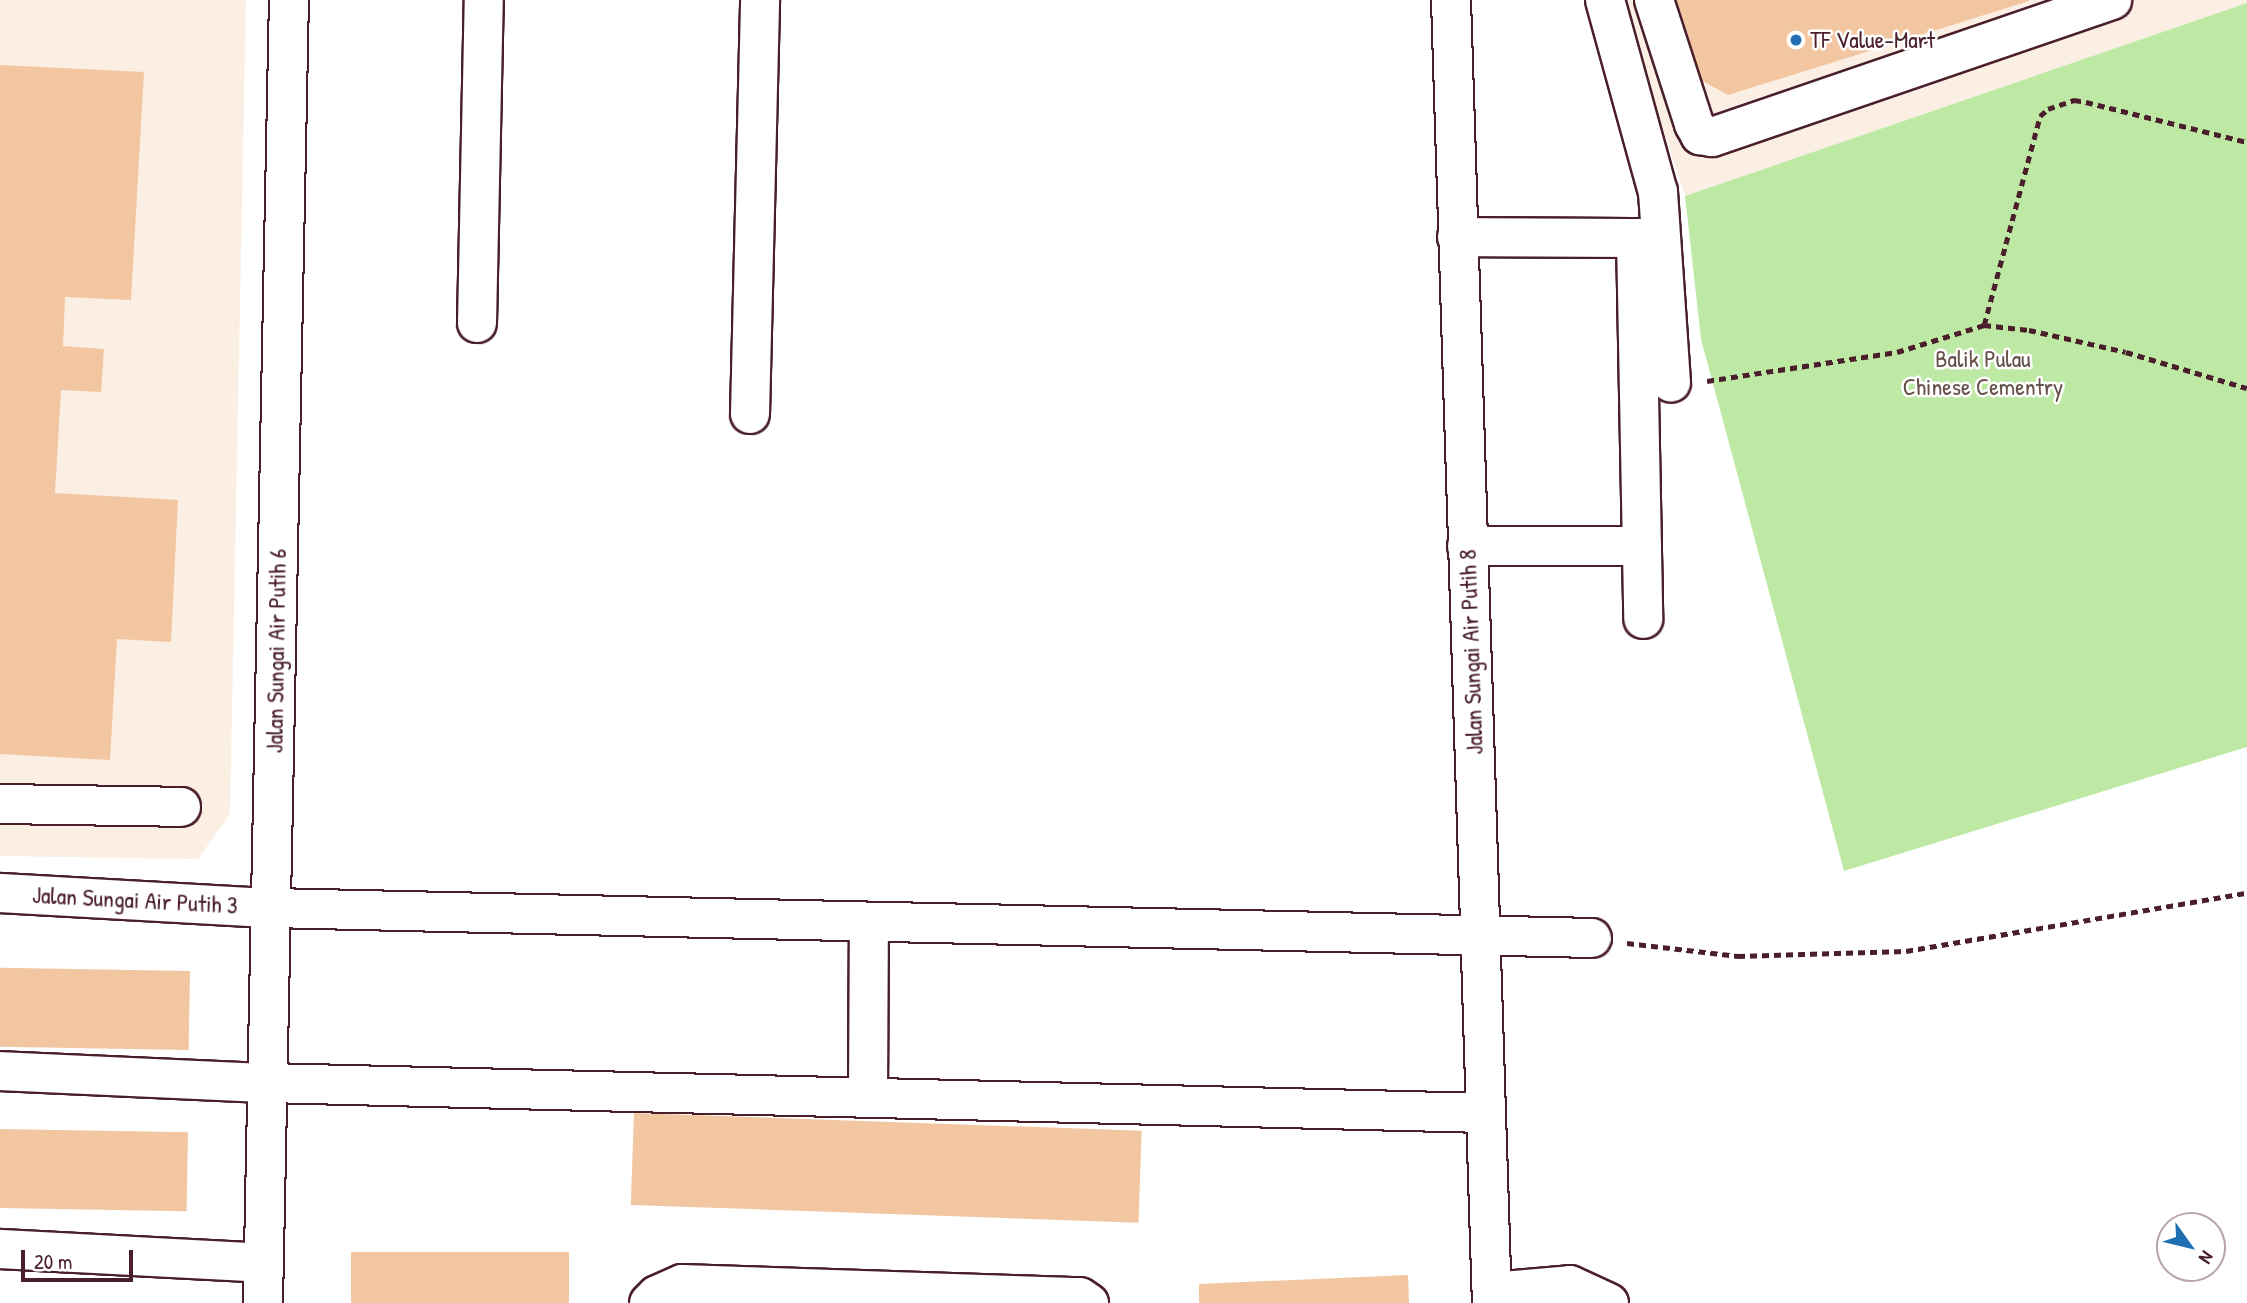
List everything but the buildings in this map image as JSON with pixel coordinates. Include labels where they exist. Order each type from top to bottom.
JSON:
[{"type":"street","name":"Jalan Sungai Air Putih 6","points":[[263,1303],[289,0]]},
{"type":"street","points":[[477,323],[484,0]]},
{"type":"street","points":[[750,414],[760,0]]},
{"type":"street","name":"Jalan Sungai Air Putih 8","points":[[1451,0],[1492,1298]]},
{"type":"street","points":[[1605,0],[1658,192],[1648,238],[1643,620]]},
{"type":"street","points":[[1654,0],[1694,124],[1700,135],[1712,136],[2112,0]]},
{"type":"street","points":[[1457,237],[1648,238]]},
{"type":"street","points":[[1648,238],[1671,383]]},
{"type":"street","points":[[1467,546],[1642,546]]},
{"type":"street","points":[[0,804],[181,807]]},
{"type":"street","name":"Jalan Sungai Air Putih 3","points":[[0,893],[271,908],[1592,938]]},
{"type":"street","points":[[868,1097],[869,922]]},
{"type":"street","points":[[0,1071],[267,1083],[1486,1113]]},
{"type":"street","points":[[0,1249],[264,1263]]},
{"type":"street","points":[[649,1303],[657,1294],[682,1284],[1080,1297],[1089,1303]]},
{"type":"street","points":[[1492,1298],[1570,1285],[1609,1303]]},
{"type":"path","points":[[1984,325],[2040,117],[2048,109],[2074,100],[2087,102],[2247,142]]},
{"type":"path","points":[[1671,383],[1727,379],[1897,352],[1984,325],[2029,330],[2126,352],[2247,388]]},
{"type":"path","points":[[1592,938],[1738,956],[1906,951],[2247,893]]},
{"type":"shaded area","points":[[0,0],[246,0],[230,814],[198,859],[0,856]]},
{"type":"shaded area","points":[[1621,0],[2247,0],[2247,3],[1685,196]]},
{"type":"green space","name":"Balik Pulau Chinese Cementry","points":[[2247,3],[2247,747],[1844,871],[1701,339],[1685,196]]},
{"type":"place","name":"TF Value-Mart","points":[[1796,40]]}]
